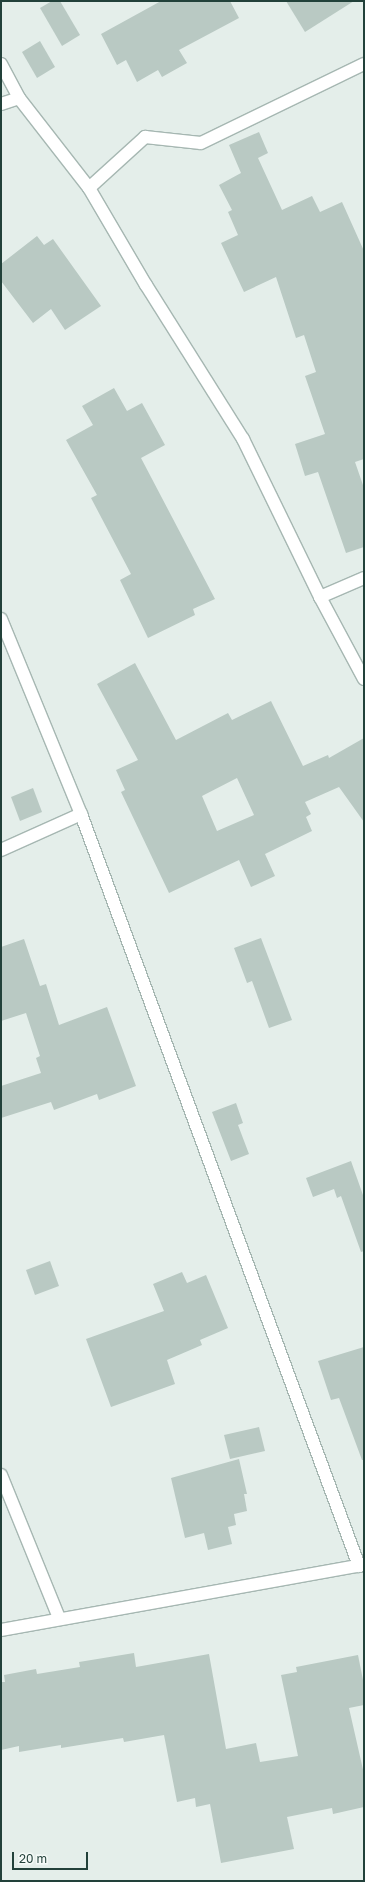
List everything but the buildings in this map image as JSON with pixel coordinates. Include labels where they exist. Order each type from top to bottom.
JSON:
[{"type":"street","points":[[1,64],[20,98],[89,188],[146,286],[243,438],[320,597],[364,679]]},
{"type":"street","points":[[89,188],[145,137],[201,143],[364,64]]},
{"type":"street","points":[[1,104],[20,98]]},
{"type":"street","points":[[320,597],[364,578]]},
{"type":"street","points":[[1,619],[81,814],[361,1566],[59,1618],[1,1630]]},
{"type":"street","points":[[1,850],[81,814]]},
{"type":"street","points":[[1,1474],[59,1618]]}]
